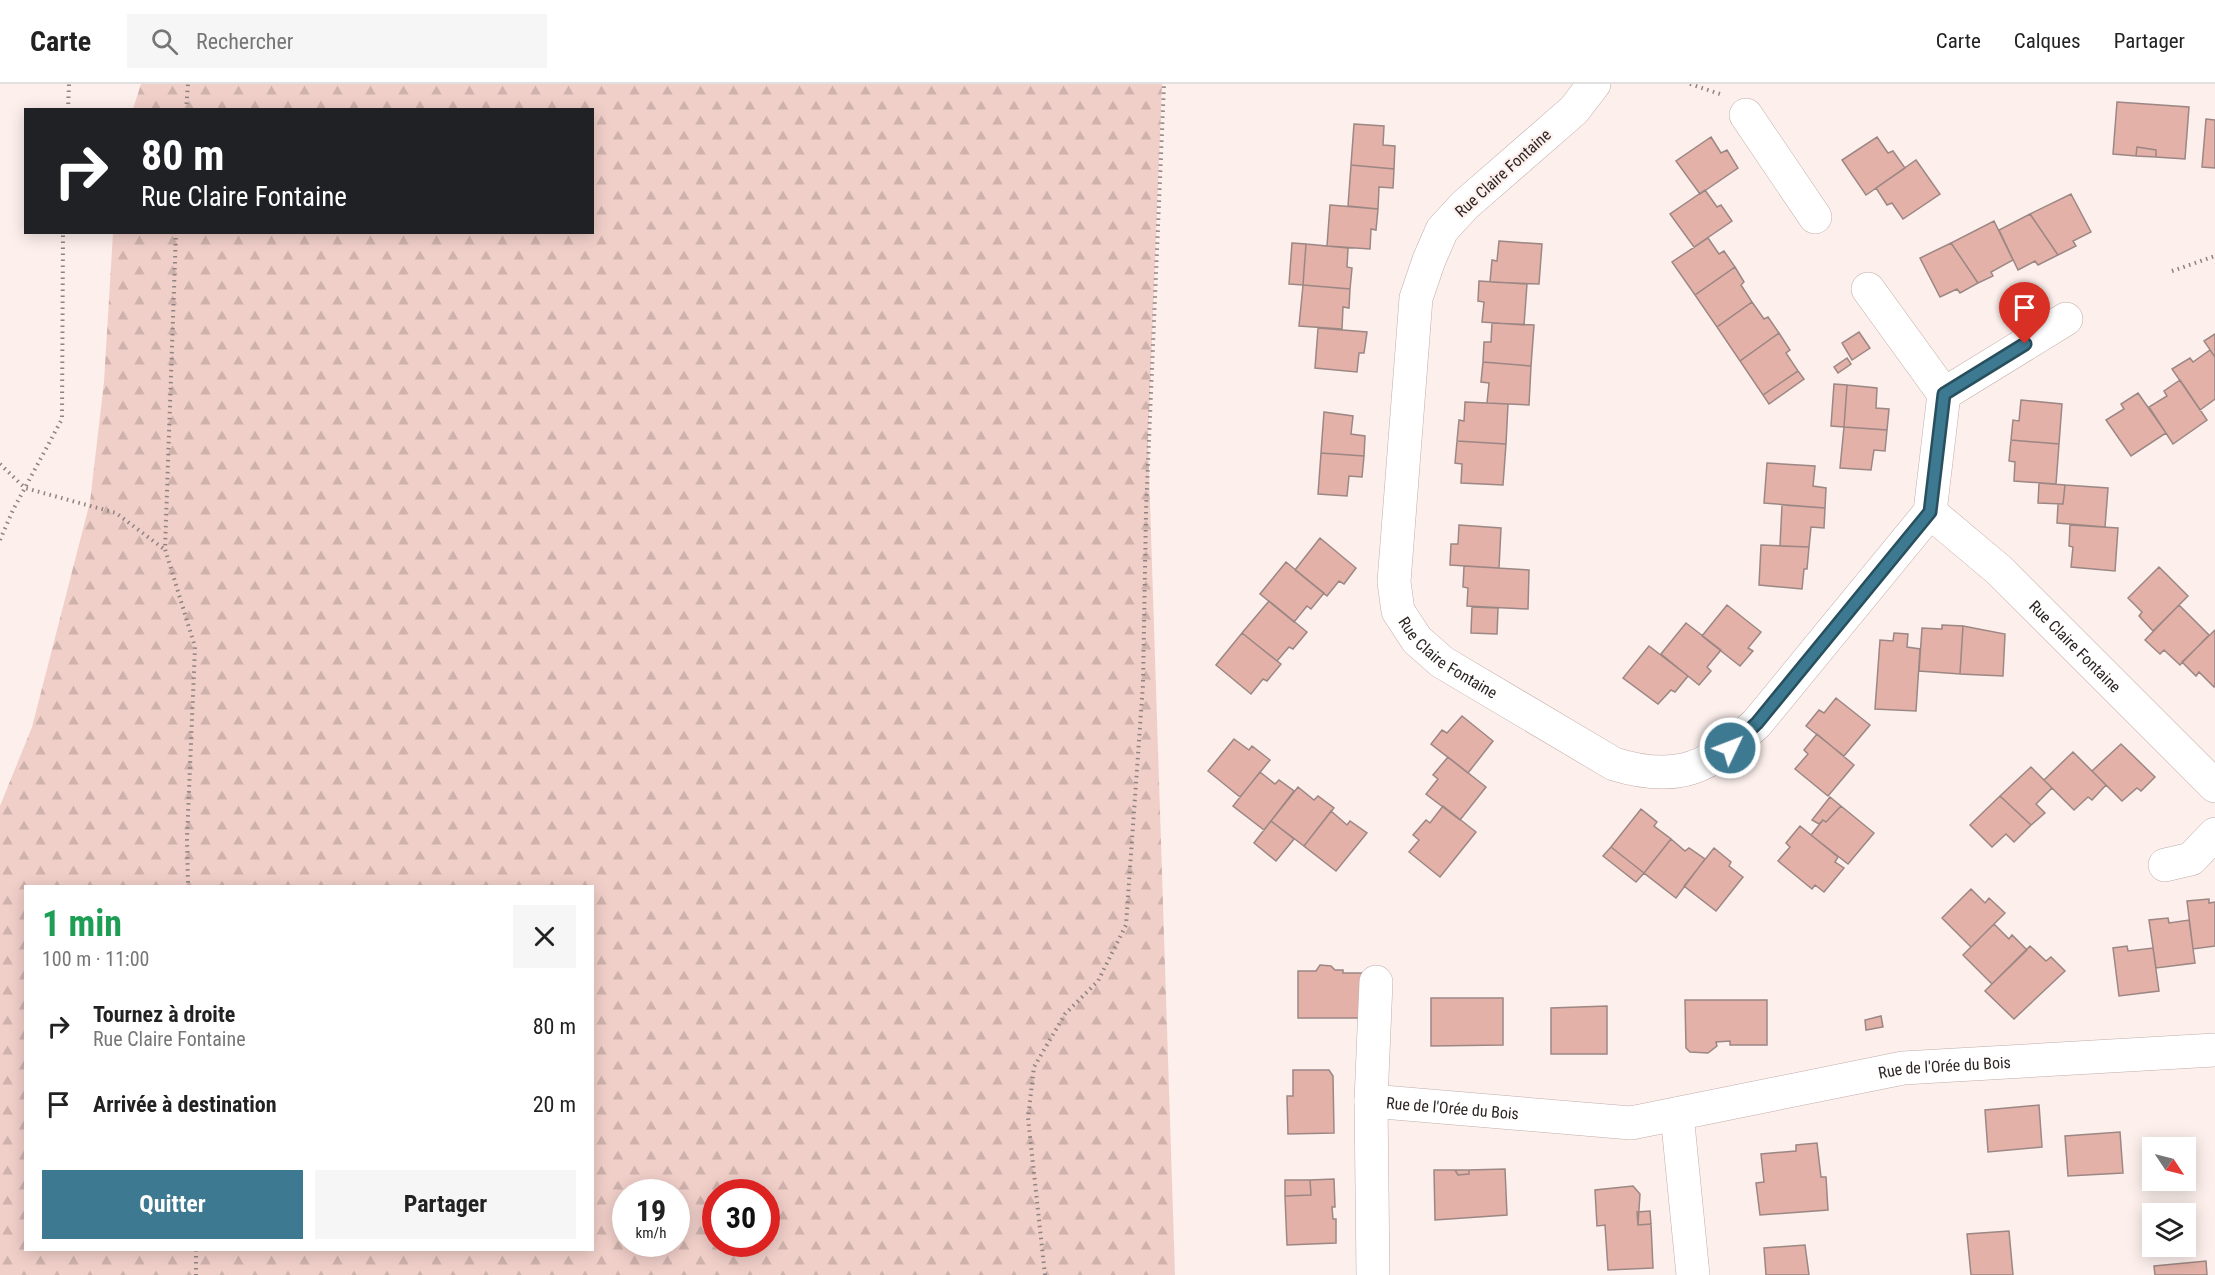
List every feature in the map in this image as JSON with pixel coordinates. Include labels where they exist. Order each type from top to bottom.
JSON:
[{"type":"street","name":"Rue Claire Fontaine","points":[[1594,84],[1574,110],[1465,205],[1442,230],[1416,298],[1394,582],[1398,611],[1417,640],[1442,662],[1614,764],[1641,772],[1673,774],[1716,757],[1757,723],[1930,512],[1999,570],[2215,786]]},
{"type":"street","points":[[1746,115],[1815,217]]},
{"type":"street","points":[[1868,289],[1944,394],[1930,512]]},
{"type":"street","points":[[1944,394],[2066,319]]},
{"type":"street","points":[[2165,865],[2191,859],[2215,834]]},
{"type":"street","name":"Rue de l'Orée du Bois","points":[[1373,1275],[1371,1101],[1376,982]]},
{"type":"street","name":"Rue de l'Orée du Bois","points":[[1371,1101],[1631,1123],[1904,1068],[2215,1050]]},
{"type":"street","points":[[1677,1114],[1693,1275]]},
{"type":"path","points":[[68,108],[69,84]]},
{"type":"path","points":[[186,108],[188,84]]},
{"type":"path","points":[[1044,1275],[1028,1118],[1035,1067],[1065,1014],[1098,981],[1126,925],[1143,684],[1146,511],[1164,84]]},
{"type":"path","points":[[0,540],[24,488],[62,419],[63,234]]},
{"type":"path","points":[[176,234],[165,549],[195,647],[187,839],[188,885]]},
{"type":"path","points":[[2172,271],[2215,256]]},
{"type":"path","points":[[0,464],[24,488],[116,513],[165,549]]},
{"type":"path","points":[[196,1251],[196,1275]]},
{"type":"green space","points":[[141,84],[1162,84],[1148,441],[1175,1275],[0,1275],[0,806],[32,727],[90,502],[104,382],[113,234],[594,234],[594,108],[133,108]]},
{"type":"building","points":[[2117,102],[2189,107],[2185,159],[2156,157],[2156,150],[2137,147],[2136,156],[2113,154]]},
{"type":"building","points":[[2206,119],[2215,120],[2215,168],[2202,167]]},
{"type":"building","points":[[1354,124],[1384,126],[1383,145],[1395,146],[1394,169],[1351,165]]},
{"type":"building","points":[[1711,137],[1721,153],[1727,150],[1738,168],[1700,194],[1676,161]]},
{"type":"building","points":[[1877,137],[1888,153],[1893,151],[1905,168],[1866,195],[1842,160]]},
{"type":"building","points":[[2137,147],[2156,150],[2156,157],[2136,156]]},
{"type":"building","points":[[1916,160],[1940,194],[1903,219],[1892,203],[1887,205],[1876,188]]},
{"type":"building","points":[[1351,165],[1394,169],[1393,188],[1379,187],[1378,209],[1348,206]]},
{"type":"building","points":[[1705,190],[1717,207],[1721,205],[1732,221],[1694,247],[1670,214]]},
{"type":"building","points":[[2071,194],[2091,232],[2073,241],[2076,246],[2058,255],[2030,214]]},
{"type":"building","points":[[1330,205],[1378,209],[1376,230],[1371,229],[1370,249],[1327,246]]},
{"type":"building","points":[[2030,214],[2058,255],[2038,265],[2035,261],[2018,270],[1999,230]]},
{"type":"building","points":[[1994,221],[2013,260],[1991,272],[1993,276],[1978,283],[1951,243]]},
{"type":"building","points":[[1708,238],[1719,254],[1724,251],[1735,267],[1695,295],[1672,262]]},
{"type":"building","points":[[1499,241],[1542,244],[1539,284],[1490,282],[1492,260],[1497,261]]},
{"type":"building","points":[[1292,243],[1306,244],[1303,285],[1289,284]]},
{"type":"building","points":[[1951,243],[1978,283],[1960,293],[1957,289],[1940,297],[1920,258]]},
{"type":"building","points":[[1306,244],[1348,248],[1347,267],[1352,268],[1350,289],[1303,285]]},
{"type":"building","points":[[1735,267],[1744,282],[1741,285],[1752,302],[1717,327],[1695,295]]},
{"type":"building","points":[[1479,281],[1527,284],[1524,325],[1482,322],[1484,302],[1478,301]]},
{"type":"building","points":[[1303,285],[1350,289],[1349,308],[1343,307],[1342,329],[1299,326]]},
{"type":"building","points":[[1752,302],[1764,319],[1768,317],[1779,333],[1740,361],[1717,327]]},
{"type":"building","points":[[1492,323],[1534,325],[1531,366],[1483,362],[1484,342],[1491,342]]},
{"type":"building","points":[[1318,328],[1367,332],[1364,353],[1359,353],[1357,372],[1315,368]]},
{"type":"building","points":[[1859,332],[1870,348],[1852,360],[1842,343]]},
{"type":"building","points":[[1779,333],[1790,350],[1786,353],[1798,371],[1763,395],[1740,361]]},
{"type":"building","points":[[2215,334],[2215,357],[2204,341]]},
{"type":"building","points":[[2210,350],[2215,357],[2215,399],[2200,410],[2172,369],[2190,358],[2193,362]]},
{"type":"building","points":[[1847,358],[1851,364],[1838,373],[1834,367]]},
{"type":"building","points":[[1483,362],[1531,366],[1529,405],[1487,403],[1489,383],[1481,382]]},
{"type":"building","points":[[1798,371],[1804,379],[1769,404],[1763,395]]},
{"type":"building","points":[[2180,380],[2207,420],[2173,444],[2149,407],[2167,396],[2164,391]]},
{"type":"building","points":[[1834,384],[1847,385],[1844,427],[1831,426]]},
{"type":"building","points":[[1847,385],[1877,388],[1876,408],[1889,409],[1887,430],[1844,427]]},
{"type":"building","points":[[2138,393],[2166,433],[2131,456],[2106,420],[2124,409],[2121,404]]},
{"type":"building","points":[[2021,400],[2062,404],[2059,444],[2011,440],[2013,420],[2019,421]]},
{"type":"building","points":[[1465,402],[1508,404],[1506,444],[1457,441],[1459,420],[1464,421]]},
{"type":"building","points":[[1324,412],[1353,416],[1351,434],[1365,436],[1364,456],[1321,453]]},
{"type":"building","points":[[1844,427],[1887,430],[1885,451],[1874,450],[1871,470],[1840,468]]},
{"type":"building","points":[[2011,440],[2059,444],[2056,484],[2014,481],[2015,462],[2009,461]]},
{"type":"building","points":[[1457,441],[1506,444],[1503,485],[1461,483],[1462,464],[1455,463]]},
{"type":"building","points":[[1321,453],[1364,456],[1362,477],[1349,476],[1347,496],[1318,494]]},
{"type":"building","points":[[1767,463],[1815,466],[1813,486],[1826,488],[1825,508],[1764,503]]},
{"type":"building","points":[[2039,483],[2065,485],[2063,504],[2038,503]]},
{"type":"building","points":[[2065,485],[2108,488],[2105,527],[2057,523],[2058,504],[2063,504]]},
{"type":"building","points":[[1782,505],[1825,508],[1824,528],[1811,527],[1809,547],[1780,546]]},
{"type":"building","points":[[1459,525],[1501,528],[1499,568],[1450,565],[1451,544],[1458,544]]},
{"type":"building","points":[[2070,525],[2118,528],[2115,571],[2071,567],[2073,547],[2069,546]]},
{"type":"building","points":[[1320,538],[1356,568],[1344,584],[1339,581],[1327,596],[1295,570]]},
{"type":"building","points":[[1761,545],[1809,547],[1802,589],[1759,585]]},
{"type":"building","points":[[1286,562],[1324,593],[1311,609],[1307,606],[1294,622],[1260,594]]},
{"type":"building","points":[[1464,566],[1529,570],[1528,609],[1467,606],[1468,588],[1463,587]]},
{"type":"building","points":[[2159,567],[2188,596],[2153,631],[2139,616],[2142,612],[2128,598]]},
{"type":"building","points":[[1269,601],[1307,632],[1293,649],[1289,647],[1277,661],[1242,633]]},
{"type":"building","points":[[1727,605],[1761,632],[1748,648],[1753,651],[1740,666],[1702,636]]},
{"type":"building","points":[[2179,605],[2209,635],[2180,665],[2164,650],[2160,654],[2145,640]]},
{"type":"building","points":[[1472,607],[1498,608],[1497,634],[1471,633]]},
{"type":"building","points":[[1686,623],[1721,650],[1707,667],[1711,671],[1699,685],[1661,654]]},
{"type":"building","points":[[1942,625],[1963,626],[1960,674],[1919,671],[1922,628],[1942,629]]},
{"type":"building","points":[[1963,626],[2005,634],[2003,676],[1960,674]]},
{"type":"building","points":[[2215,630],[2214,687],[2199,672],[2196,676],[2182,662]]},
{"type":"building","points":[[1242,633],[1281,664],[1267,681],[1263,679],[1251,694],[1216,665]]},
{"type":"building","points":[[1894,633],[1908,634],[1907,647],[1920,649],[1916,711],[1875,709],[1880,640],[1893,641]]},
{"type":"building","points":[[1649,646],[1688,676],[1675,692],[1671,690],[1658,704],[1623,678]]},
{"type":"building","points":[[1836,698],[1870,725],[1844,756],[1806,726],[1819,710],[1824,713]]},
{"type":"building","points":[[1462,716],[1493,741],[1468,773],[1431,744],[1442,730],[1447,733]]},
{"type":"building","points":[[1817,734],[1854,765],[1828,796],[1795,769],[1808,754],[1804,750]]},
{"type":"building","points":[[1234,739],[1249,750],[1252,746],[1270,760],[1240,797],[1208,771]]},
{"type":"building","points":[[2121,744],[2155,777],[2141,791],[2137,788],[2122,801],[2092,771]]},
{"type":"building","points":[[2073,752],[2106,785],[2092,800],[2088,797],[2074,810],[2044,780]]},
{"type":"building","points":[[1448,757],[1486,787],[1460,820],[1426,794],[1438,779],[1433,775]]},
{"type":"building","points":[[2031,767],[2052,788],[2036,804],[2045,813],[2031,825],[2000,796]]},
{"type":"building","points":[[1260,772],[1275,784],[1279,780],[1294,791],[1264,830],[1233,806]]},
{"type":"building","points":[[1298,787],[1314,800],[1318,796],[1334,808],[1304,846],[1271,821]]},
{"type":"building","points":[[2000,796],[2031,825],[2014,842],[2006,834],[1992,847],[1970,825]]},
{"type":"building","points":[[1830,797],[1841,806],[1826,822],[1823,820],[1819,824],[1812,820]]},
{"type":"building","points":[[1443,806],[1476,832],[1440,877],[1409,852],[1419,840],[1413,835],[1426,820],[1430,823]]},
{"type":"building","points":[[1841,806],[1874,833],[1848,864],[1811,835],[1823,820],[1826,822]]},
{"type":"building","points":[[1641,809],[1657,822],[1654,826],[1671,839],[1644,873],[1611,847]]},
{"type":"building","points":[[1331,811],[1347,825],[1350,821],[1367,833],[1336,871],[1304,846]]},
{"type":"building","points":[[1271,821],[1294,839],[1276,861],[1254,843]]},
{"type":"building","points":[[1800,826],[1838,857],[1835,862],[1844,868],[1824,892],[1815,885],[1812,889],[1778,861],[1790,847],[1786,843]]},
{"type":"building","points":[[1671,839],[1685,851],[1689,848],[1705,859],[1676,898],[1644,873]]},
{"type":"building","points":[[1611,847],[1644,873],[1636,882],[1603,856]]},
{"type":"building","points":[[1714,848],[1731,862],[1729,866],[1743,877],[1716,911],[1684,886]]},
{"type":"building","points":[[1971,889],[1985,903],[1989,898],[2005,913],[1971,947],[1942,918]]},
{"type":"building","points":[[2209,899],[2209,903],[2215,902],[2215,946],[2193,949],[2187,901]]},
{"type":"building","points":[[2168,918],[2169,923],[2189,920],[2195,963],[2156,968],[2149,920]]},
{"type":"building","points":[[1994,924],[2009,939],[2012,935],[2027,950],[1992,984],[1963,955]]},
{"type":"building","points":[[2030,946],[2046,961],[2051,957],[2065,971],[2014,1019],[1985,991]]},
{"type":"building","points":[[2127,946],[2128,951],[2153,948],[2159,991],[2119,996],[2113,948]]},
{"type":"building","points":[[1320,965],[1343,970],[1343,973],[1364,973],[1364,1018],[1298,1018],[1298,971],[1316,971]]},
{"type":"building","points":[[1431,998],[1503,998],[1503,1045],[1431,1046]]},
{"type":"building","points":[[1685,1000],[1767,1000],[1767,1045],[1730,1045],[1730,1041],[1716,1042],[1717,1046],[1708,1053],[1690,1052],[1686,1048]]},
{"type":"building","points":[[1607,1006],[1607,1054],[1551,1054],[1551,1008]]},
{"type":"building","points":[[1881,1016],[1883,1027],[1866,1030],[1865,1020]]},
{"type":"building","points":[[1293,1070],[1329,1070],[1333,1076],[1334,1133],[1288,1134],[1287,1096],[1293,1096]]},
{"type":"building","points":[[2039,1105],[2042,1147],[1988,1152],[1985,1110]]},
{"type":"building","points":[[2120,1132],[2123,1173],[2068,1176],[2065,1136]]},
{"type":"building","points":[[1817,1143],[1821,1177],[1826,1177],[1828,1210],[1760,1215],[1756,1183],[1764,1182],[1761,1154],[1796,1151],[1796,1145]]},
{"type":"building","points":[[1505,1169],[1507,1215],[1435,1220],[1434,1170],[1455,1170],[1458,1175],[1469,1174],[1469,1170]]},
{"type":"building","points":[[1455,1170],[1469,1170],[1469,1174],[1458,1175]]},
{"type":"building","points":[[1334,1179],[1335,1207],[1332,1207],[1333,1219],[1336,1219],[1336,1243],[1287,1245],[1285,1196],[1311,1195],[1310,1180]]},
{"type":"building","points":[[1285,1180],[1310,1180],[1311,1195],[1285,1196]]},
{"type":"building","points":[[1633,1186],[1640,1194],[1638,1225],[1651,1224],[1653,1268],[1608,1270],[1605,1225],[1597,1226],[1595,1190]]},
{"type":"building","points":[[1650,1211],[1651,1224],[1638,1225],[1637,1212]]},
{"type":"building","points":[[2009,1231],[2013,1275],[1971,1275],[1967,1234]]},
{"type":"building","points":[[1805,1245],[1809,1275],[1766,1275],[1764,1248]]},
{"type":"building","points":[[2206,1261],[2207,1275],[2155,1275],[2154,1266]]},
{"type":"route","points":[[1730,748],[1757,723],[1930,512],[1944,394],[2025,344]]}]
